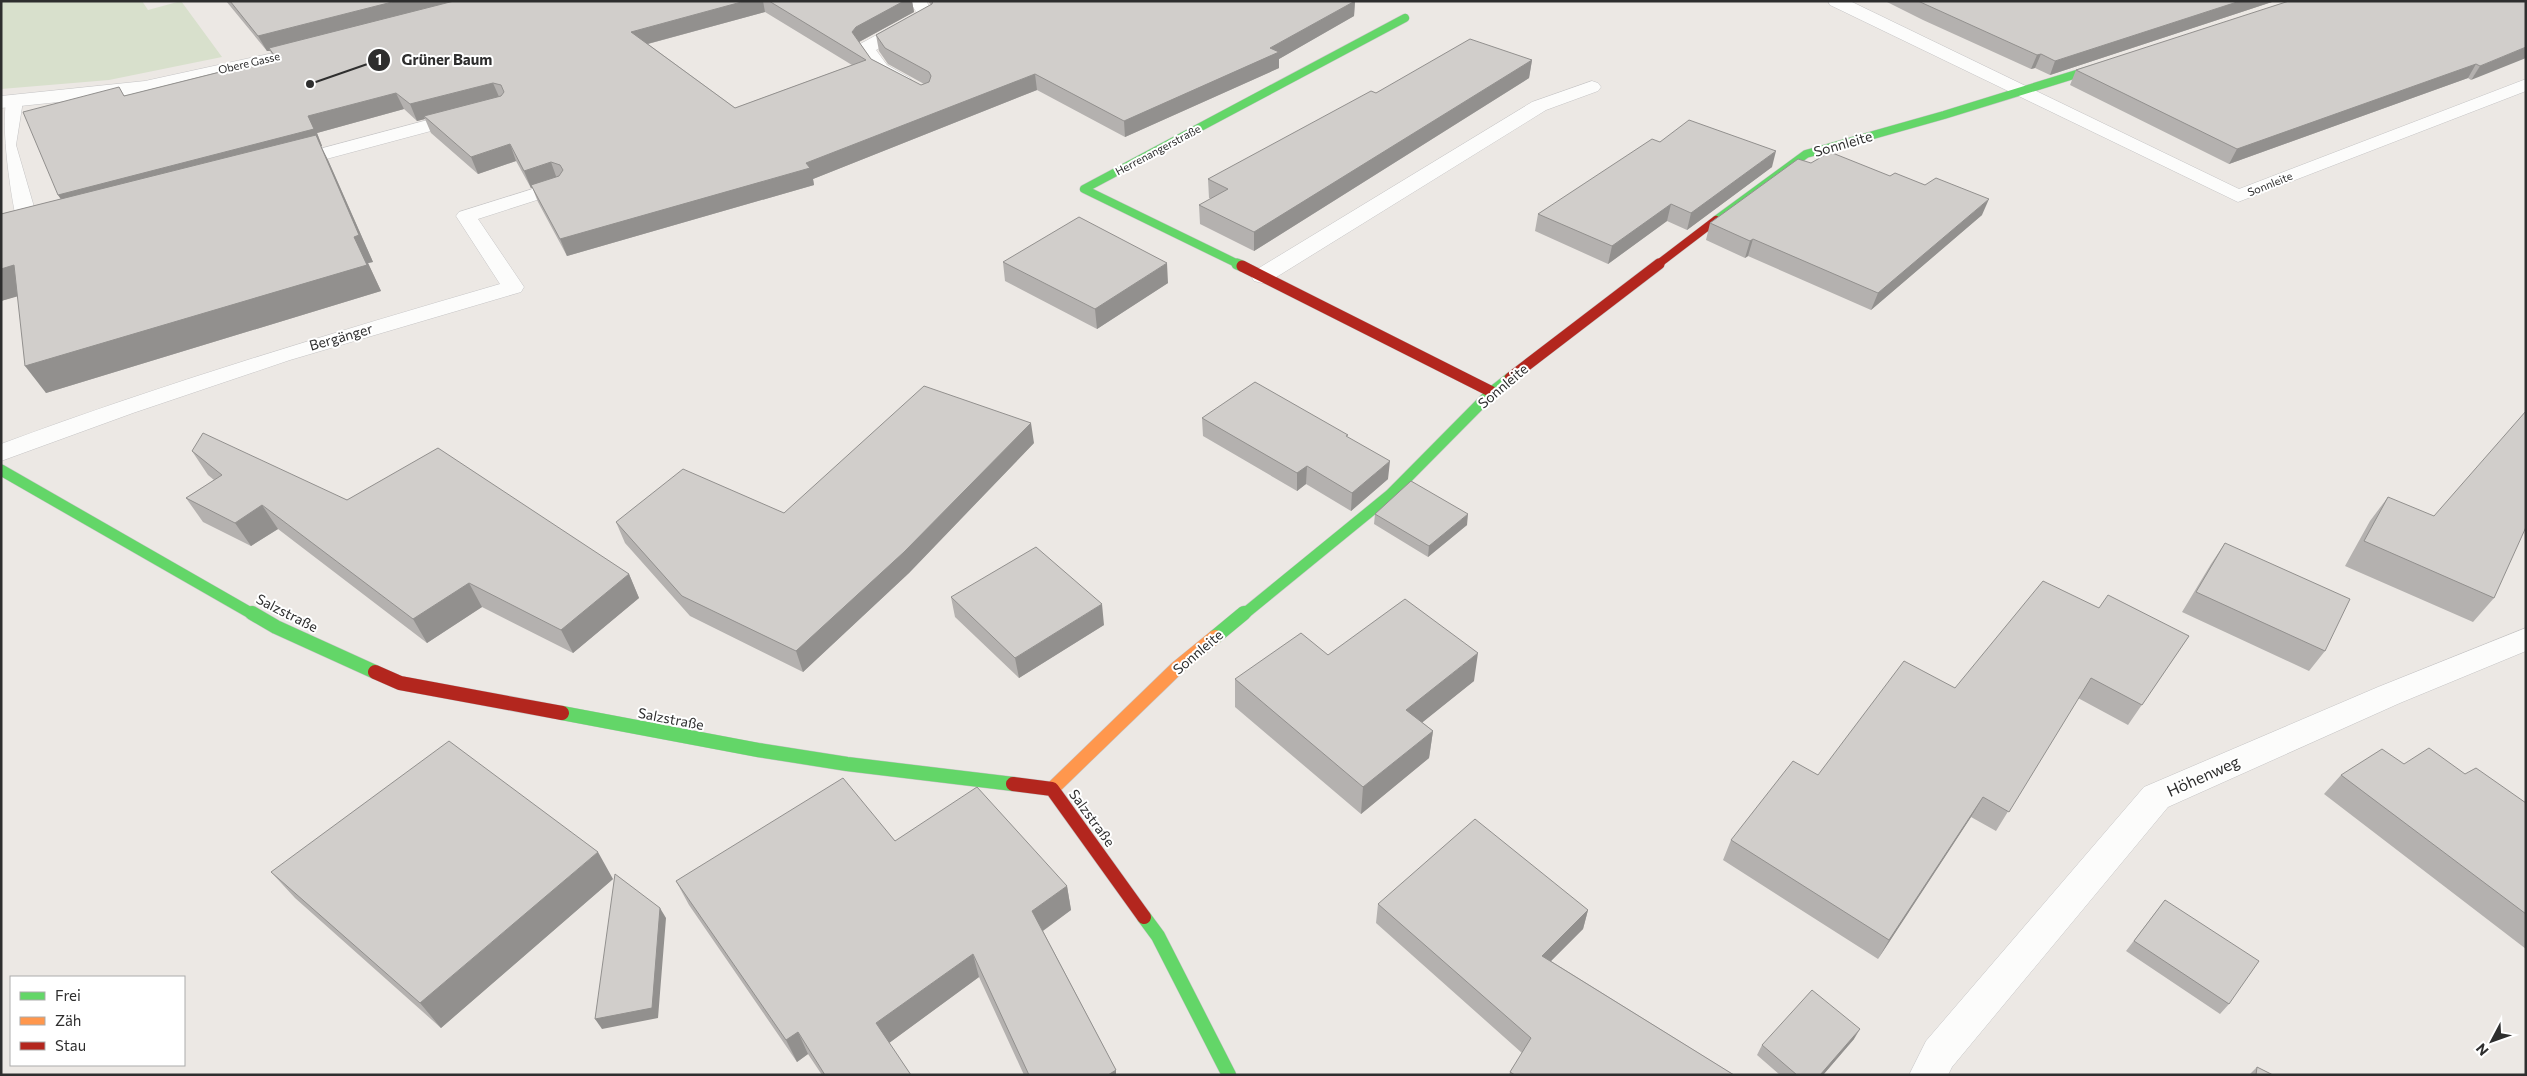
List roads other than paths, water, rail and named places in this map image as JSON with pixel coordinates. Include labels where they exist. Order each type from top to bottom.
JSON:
[{"type":"street","points":[[917,1],[927,15],[866,48],[881,69],[922,93]]},
{"type":"street","points":[[1841,4],[1865,1]]},
{"type":"street","name":"Sonnleite","points":[[1841,4],[2238,196],[2526,84]]},
{"type":"street","name":"Herrenangerstraße","points":[[1405,18],[1084,189],[1492,392]]},
{"type":"street","name":"Obere Gasse","points":[[7,102],[145,87],[324,46]]},
{"type":"street","points":[[2022,92],[2119,60]]},
{"type":"street","points":[[1262,276],[1539,106],[1592,87]]},
{"type":"street","name":"Sonnleite","points":[[1052,789],[1177,668],[1390,495],[1492,392],[1721,216],[1806,154],[2022,92]]},
{"type":"street","points":[[7,102],[6,145],[30,231]]},
{"type":"street","points":[[270,168],[481,112]]},
{"type":"street","name":"Bergänger","points":[[1,453],[124,407],[282,355],[513,286],[466,216],[558,187]]},
{"type":"street","name":"Salzstraße","points":[[1,470],[276,627],[400,682],[758,750],[847,764],[1052,789],[1158,936],[1229,1075]]},
{"type":"street","name":"Höhenweg","points":[[1928,1075],[1939,1054],[2156,796],[2389,695],[2526,639]]},
{"type":"place","name":"Grüner Baum","points":[[310,84]]}]
